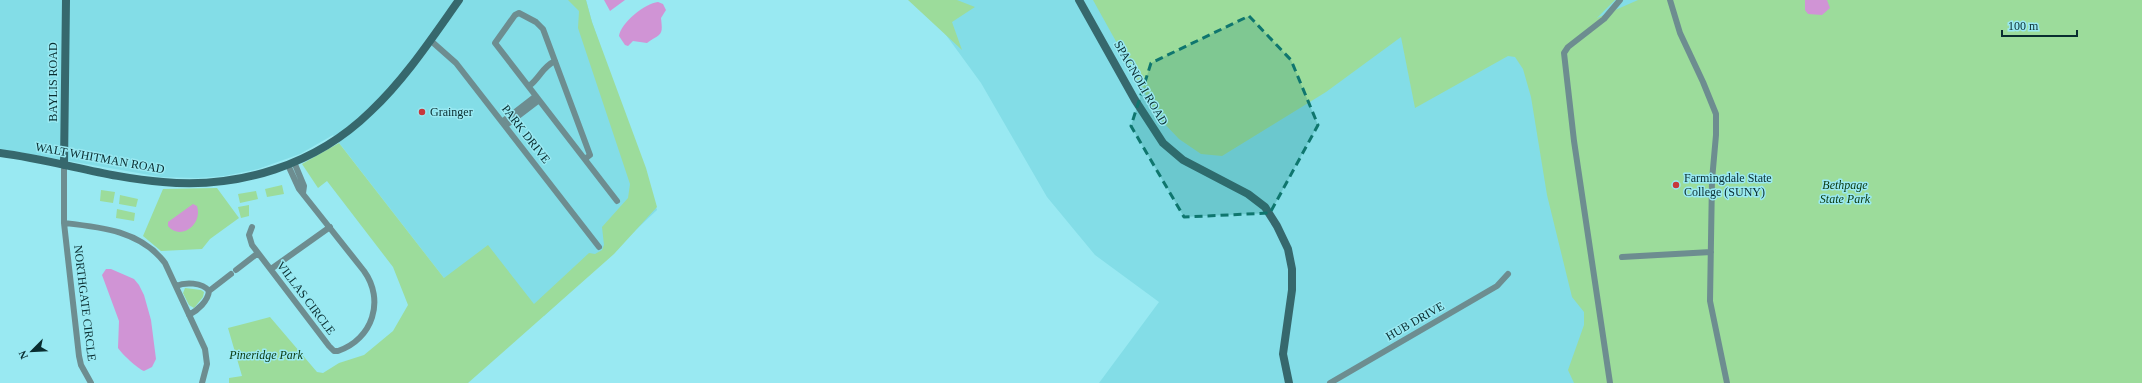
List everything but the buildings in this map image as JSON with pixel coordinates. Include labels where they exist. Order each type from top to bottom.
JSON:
[{"type":"main road","name":"BAYLIS ROAD","points":[[64,165],[66,0]]},
{"type":"main road","name":"WALT WHITMAN ROAD","points":[[0,153],[156,182],[195,184],[242,179],[291,163],[334,140],[361,120],[387,95],[459,0]]},
{"type":"main road","name":"SPAGNOLI ROAD","points":[[1079,0],[1142,111],[1164,143],[1183,160],[1248,194],[1265,207],[1277,226],[1288,249],[1292,269],[1292,290],[1284,354],[1289,383]]},
{"type":"street","points":[[1610,383],[1574,140],[1564,53],[1568,47],[1604,19],[1620,0]]},
{"type":"street","points":[[1670,0],[1680,33],[1716,114],[1716,135],[1712,180],[1710,301],[1727,383]]},
{"type":"street","points":[[585,159],[590,155],[543,29],[536,22],[519,13],[515,15],[495,43],[617,201]]},
{"type":"street","name":"PARK DRIVE","points":[[430,40],[456,63],[599,247]]},
{"type":"street","points":[[529,86],[535,82],[544,67],[555,61]]},
{"type":"street","points":[[504,124],[538,98]]},
{"type":"street","name":"VILLAS CIRCLE","points":[[252,227],[249,235],[252,245],[329,346],[334,351],[343,350],[359,338],[369,325],[375,308],[374,292],[369,278],[296,184],[291,163]]},
{"type":"street","name":"NORTHGATE CIRCLE","points":[[64,165],[64,223],[79,356],[84,372],[91,383]]},
{"type":"street","name":"NORTHGATE CIRCLE","points":[[64,223],[124,233],[144,242],[161,259],[176,286],[207,357],[206,373],[202,383]]},
{"type":"street","points":[[271,269],[330,228]]},
{"type":"street","points":[[1622,257],[1711,252]]},
{"type":"street","points":[[189,315],[204,303],[208,297],[209,291],[258,253]]},
{"type":"street","name":"HUB DRIVE","points":[[1330,383],[1497,286],[1508,274]]},
{"type":"street","points":[[176,286],[190,284],[203,286],[209,291]]},
{"type":"highlighted area","points":[[1249,16],[1291,60],[1318,125],[1270,213],[1184,217],[1131,126],[1151,63]]},
{"type":"shaded area","points":[[0,0],[586,0],[592,22],[657,210],[544,316],[444,278],[333,135],[300,154],[258,169],[224,176],[197,178],[161,177],[0,149]]},
{"type":"shaded area","points":[[604,0],[625,0],[610,11]]},
{"type":"shaded area","points":[[917,0],[1679,0],[1730,383],[1099,383],[1159,302],[1095,255],[1047,197],[981,83],[927,9]]},
{"type":"shaded area","points":[[1805,0],[1827,0],[1830,8],[1822,15],[1808,14],[1805,10]]},
{"type":"shaded area","points":[[658,2],[663,4],[666,10],[661,18],[662,28],[660,34],[647,43],[633,41],[628,46],[625,45],[619,36],[624,25],[634,14],[653,3]]},
{"type":"shaded area","points":[[193,204],[197,206],[198,213],[194,225],[189,229],[178,232],[168,226],[168,222]]},
{"type":"shaded area","points":[[106,269],[111,269],[134,279],[144,295],[151,320],[156,359],[152,367],[144,371],[130,361],[118,348],[119,321],[102,275]]},
{"type":"green space","name":"Pineridge Park","points":[[568,0],[586,0],[592,22],[646,168],[657,207],[614,254],[468,383],[229,383],[229,378],[242,376],[228,328],[270,317],[317,372],[323,373],[339,363],[364,355],[393,331],[408,305],[393,267],[327,181],[318,188],[302,164],[339,143],[444,278],[488,245],[534,304],[589,253],[595,254],[602,250],[604,245],[602,227],[628,198],[630,184],[578,28],[579,11]]},
{"type":"green space","points":[[908,0],[957,0],[975,7],[952,22],[962,50]]},
{"type":"green space","name":"Bethpage State Park","points":[[1093,0],[1615,0],[1597,18],[1638,0],[2142,0],[2142,383],[1574,383],[1568,370],[1584,325],[1584,312],[1572,297],[1547,195],[1531,97],[1523,69],[1515,57],[1508,56],[1415,108],[1401,37],[1326,92],[1222,156],[1201,154],[1179,139],[1158,117]]},
{"type":"green space","points":[[282,185],[284,194],[267,197],[265,189]]},
{"type":"green space","points":[[217,188],[239,218],[210,239],[202,249],[161,251],[143,236],[163,189]]},
{"type":"green space","points":[[101,190],[115,192],[113,203],[100,201]]},
{"type":"green space","points":[[256,191],[258,199],[240,203],[238,194]]},
{"type":"green space","points":[[120,195],[138,199],[136,207],[119,204]]},
{"type":"green space","points":[[249,205],[249,216],[241,218],[238,207]]},
{"type":"green space","points":[[117,209],[135,213],[134,221],[116,218]]},
{"type":"green space","points":[[185,288],[201,290],[204,292],[203,297],[194,308],[189,305],[183,293]]},
{"type":"place","name":"Grainger","points":[[422,112]]},
{"type":"place","name":"Farmingdale State College (SUNY)","points":[[1676,185]]}]
